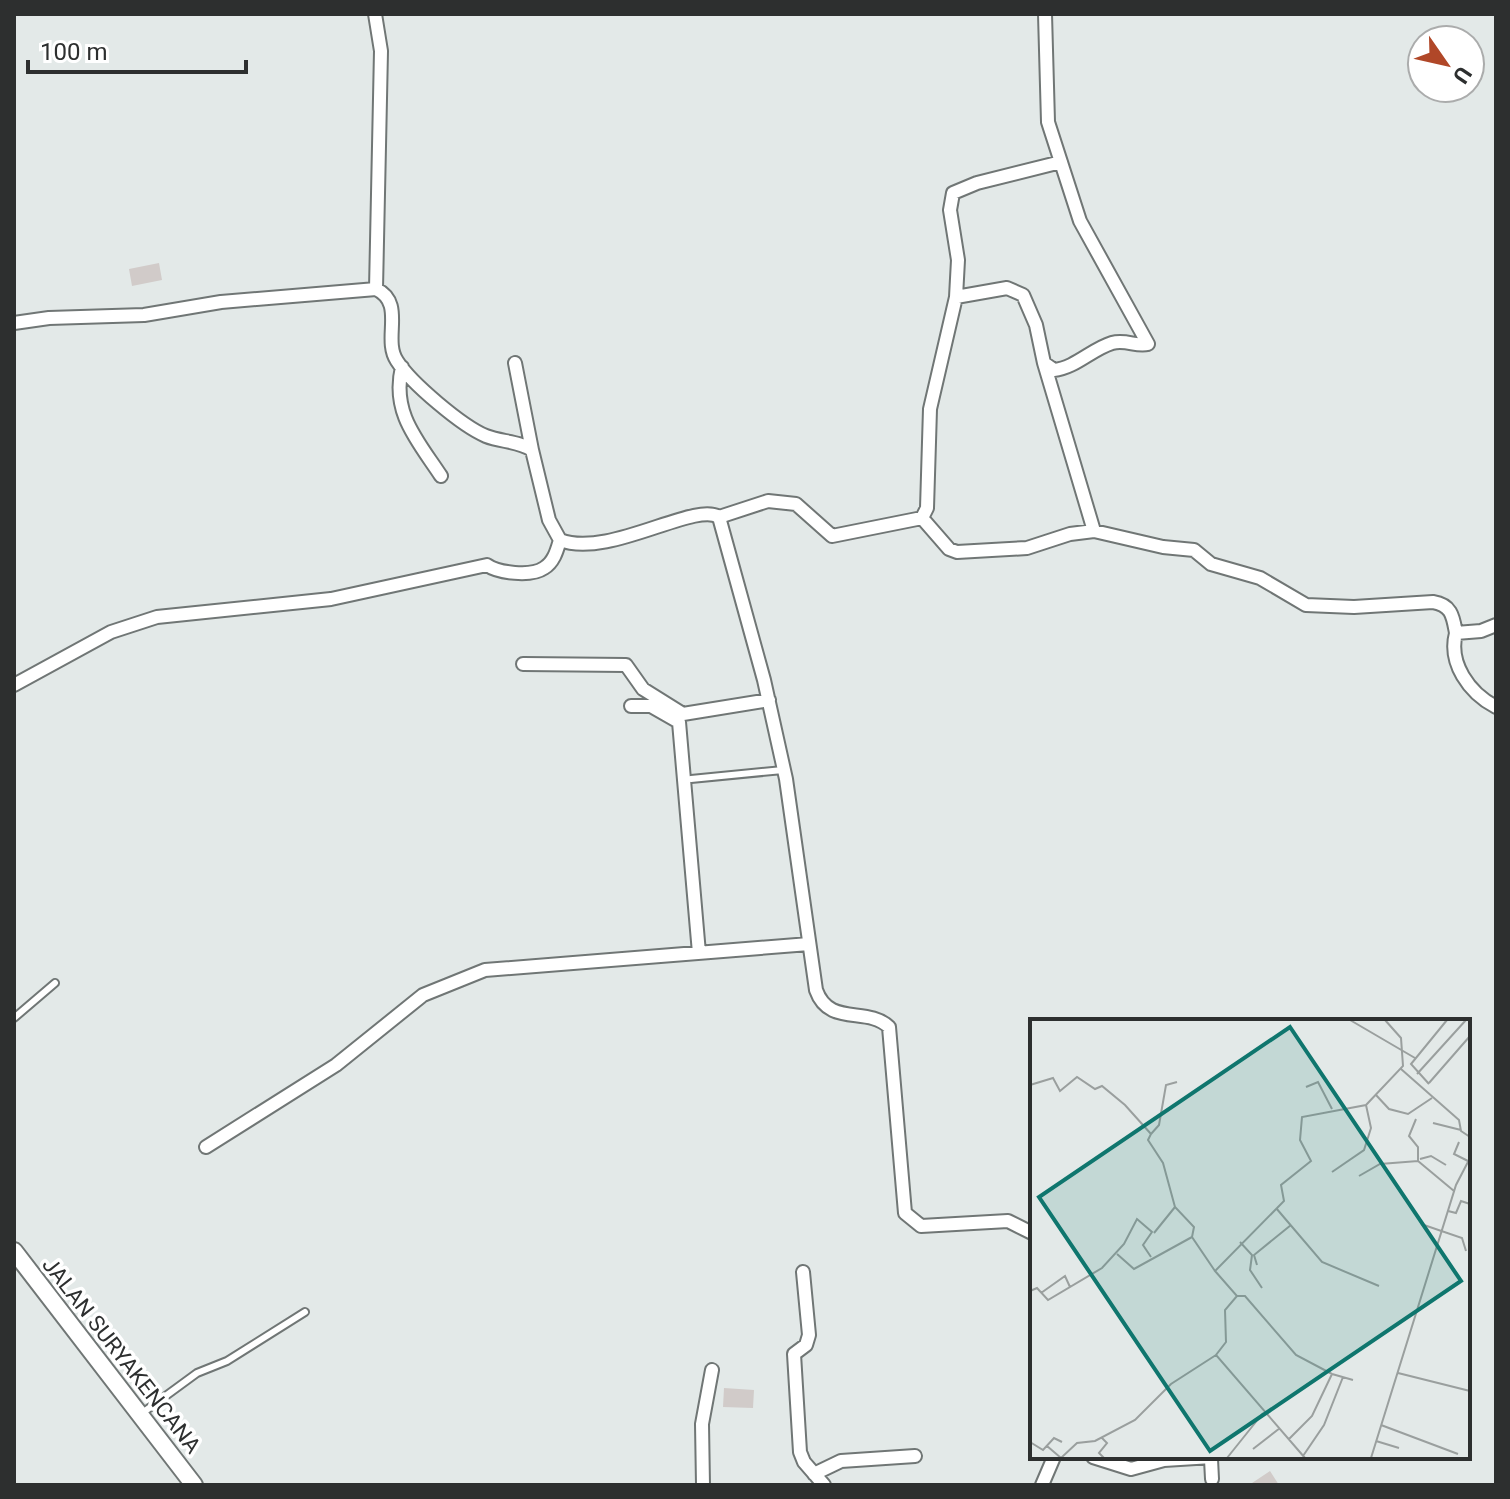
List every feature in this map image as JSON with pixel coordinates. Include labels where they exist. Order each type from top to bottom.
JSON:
[{"type":"street","points":[[375,14],[381,51],[376,289]]},
{"type":"street","points":[[1044,363],[1054,370],[1061,369],[1108,344],[1129,340],[1140,346],[1148,344],[1080,221],[1048,122],[1043,65],[1045,14]]},
{"type":"street","points":[[922,518],[927,508],[930,409],[956,297],[958,260],[950,210],[953,193],[977,183],[1061,162]]},
{"type":"street","points":[[956,297],[1007,288],[1023,295],[1036,325],[1044,363],[1094,531]]},
{"type":"street","points":[[14,323],[35,319],[144,315],[221,302],[376,289],[384,293],[391,307],[392,349],[402,367],[475,430],[532,450]]},
{"type":"street","points":[[515,363],[549,520],[560,540],[575,543],[620,540],[704,512],[719,517],[768,501],[796,504],[832,536],[922,518]]},
{"type":"street","points":[[402,367],[397,386],[406,424],[441,476]]},
{"type":"street","points":[[719,517],[769,700],[780,770],[799,853],[809,944],[821,1003],[833,1011],[875,1019],[889,1027],[899,1162],[908,1218],[921,1226],[1008,1221],[1030,1232]]},
{"type":"street","points":[[922,518],[949,549],[957,552],[1027,548],[1070,534],[1094,531],[1163,547],[1194,550],[1211,564],[1260,578],[1306,605],[1442,604],[1452,612],[1456,633],[1453,656],[1473,692],[1496,707]]},
{"type":"street","points":[[14,685],[111,632],[157,617],[331,599],[487,565],[494,570],[538,571],[551,563],[560,540]]},
{"type":"street","points":[[1456,633],[1481,631],[1496,625]]},
{"type":"street","points":[[523,664],[626,665],[643,689],[683,714],[769,700]]},
{"type":"street","points":[[631,706],[651,706],[679,722],[699,953]]},
{"type":"street","points":[[206,1147],[336,1065],[423,995],[461,978],[485,970],[809,944]]},
{"type":"street","name":"JALAN SURYAKENCANA","points":[[14,1251],[194,1485]]},
{"type":"street","points":[[803,1272],[809,1335],[806,1345],[794,1354],[796,1422],[800,1452],[824,1485]]},
{"type":"street","points":[[703,1485],[702,1424],[712,1370]]},
{"type":"street","points":[[814,1474],[841,1461],[915,1456]]},
{"type":"street","points":[[1042,1485],[1053,1459]]},
{"type":"street","points":[[1099,1459],[1131,1469],[1164,1460],[1188,1459]]},
{"type":"street","points":[[1212,1459],[1212,1479]]},
{"type":"lane","points":[[691,779],[780,770]]},
{"type":"lane","points":[[14,1018],[55,983]]},
{"type":"lane","points":[[141,1414],[197,1373],[227,1361],[305,1312]]},
{"type":"building","points":[[159,263],[162,280],[132,286],[129,269]]},
{"type":"building","points":[[724,1388],[754,1390],[753,1408],[723,1407]]},
{"type":"building","points":[[1270,1471],[1279,1485],[1249,1485]]}]
